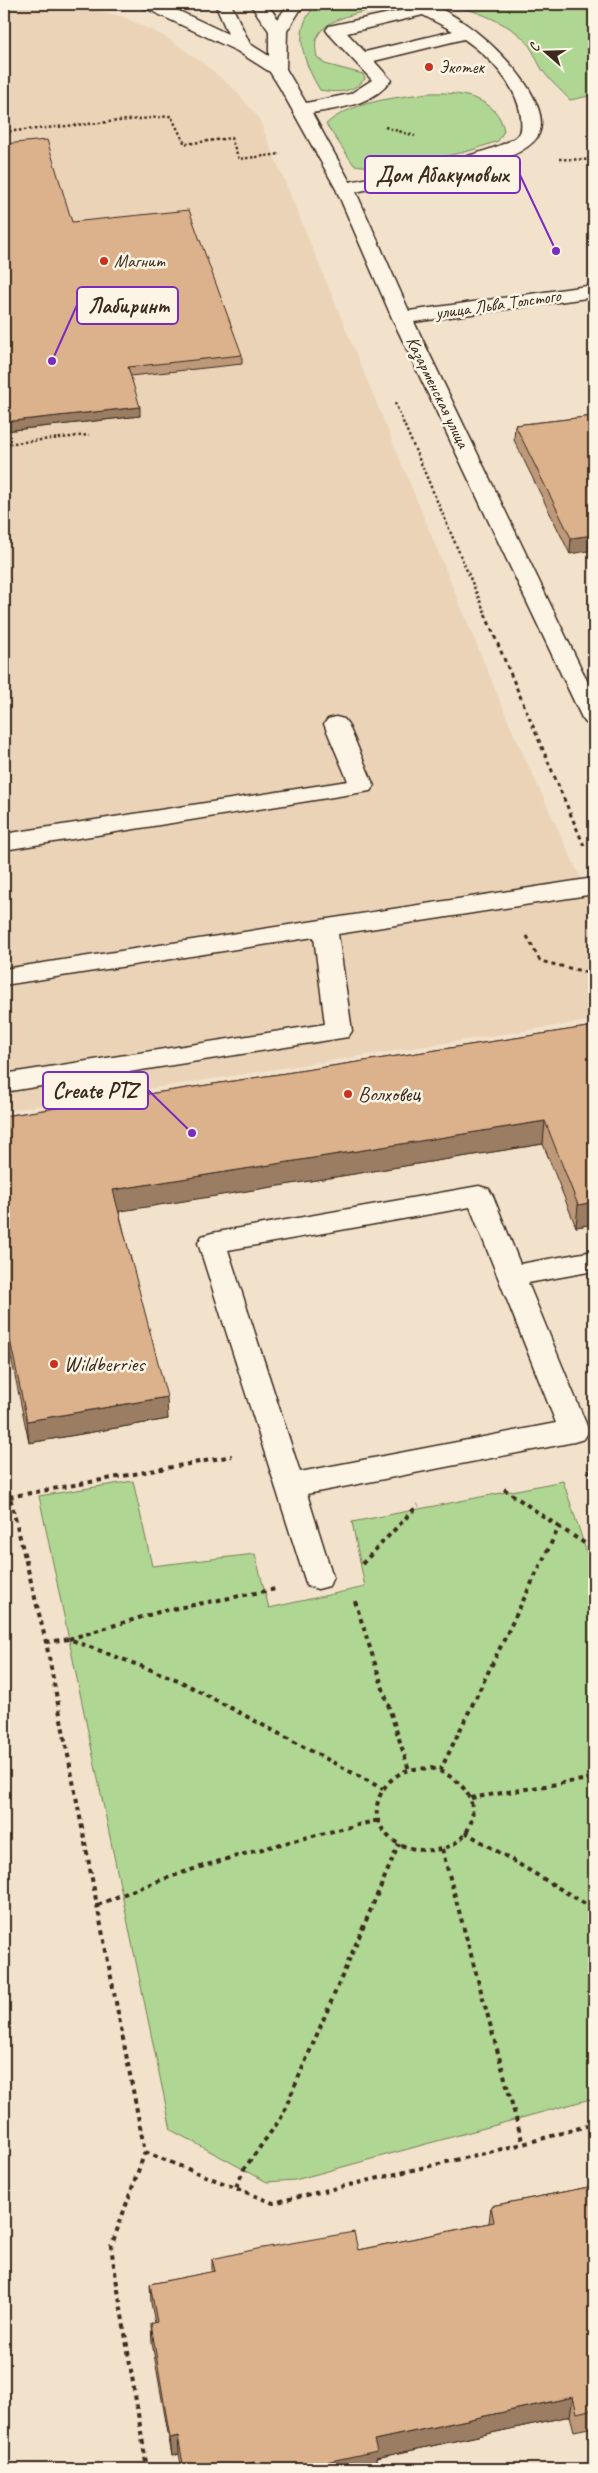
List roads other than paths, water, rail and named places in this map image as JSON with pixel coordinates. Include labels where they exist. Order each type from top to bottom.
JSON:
[{"type":"street","points":[[151,4],[243,47],[277,69]]},
{"type":"street","points":[[223,4],[243,47]]},
{"type":"street","points":[[258,4],[278,31]]},
{"type":"street","points":[[277,69],[278,31],[296,4]]},
{"type":"street","points":[[302,109],[352,99],[372,90],[382,80],[348,44],[448,20],[468,33],[502,63],[522,92],[529,111],[531,128],[527,138],[502,154],[345,189]]},
{"type":"street","points":[[363,58],[468,33]]},
{"type":"street","name":"Казарменская улица","points":[[277,69],[302,109],[345,189],[402,318],[594,718]]},
{"type":"street","name":"улица Льва Толстого","points":[[402,318],[594,291]]},
{"type":"street","points":[[4,842],[362,786],[336,724]]},
{"type":"street","points":[[4,977],[594,886]]},
{"type":"street","points":[[4,1083],[339,1031],[325,927]]},
{"type":"street","points":[[289,1486],[574,1431],[479,1196],[212,1243],[289,1486],[318,1577]]},
{"type":"street","points":[[511,1276],[594,1262]]},
{"type":"place","name":"Экотек","points":[[429,67]]},
{"type":"place","name":"Дом Абакумовых","points":[[556,251]]},
{"type":"place","name":"Магнит","points":[[104,261]]},
{"type":"place","name":"Лабиринт","points":[[52,361]]},
{"type":"place","name":"Волховец","points":[[348,1094]]},
{"type":"place","name":"Create PTZ","points":[[192,1133]]},
{"type":"place","name":"Wildberries","points":[[54,1364]]}]
